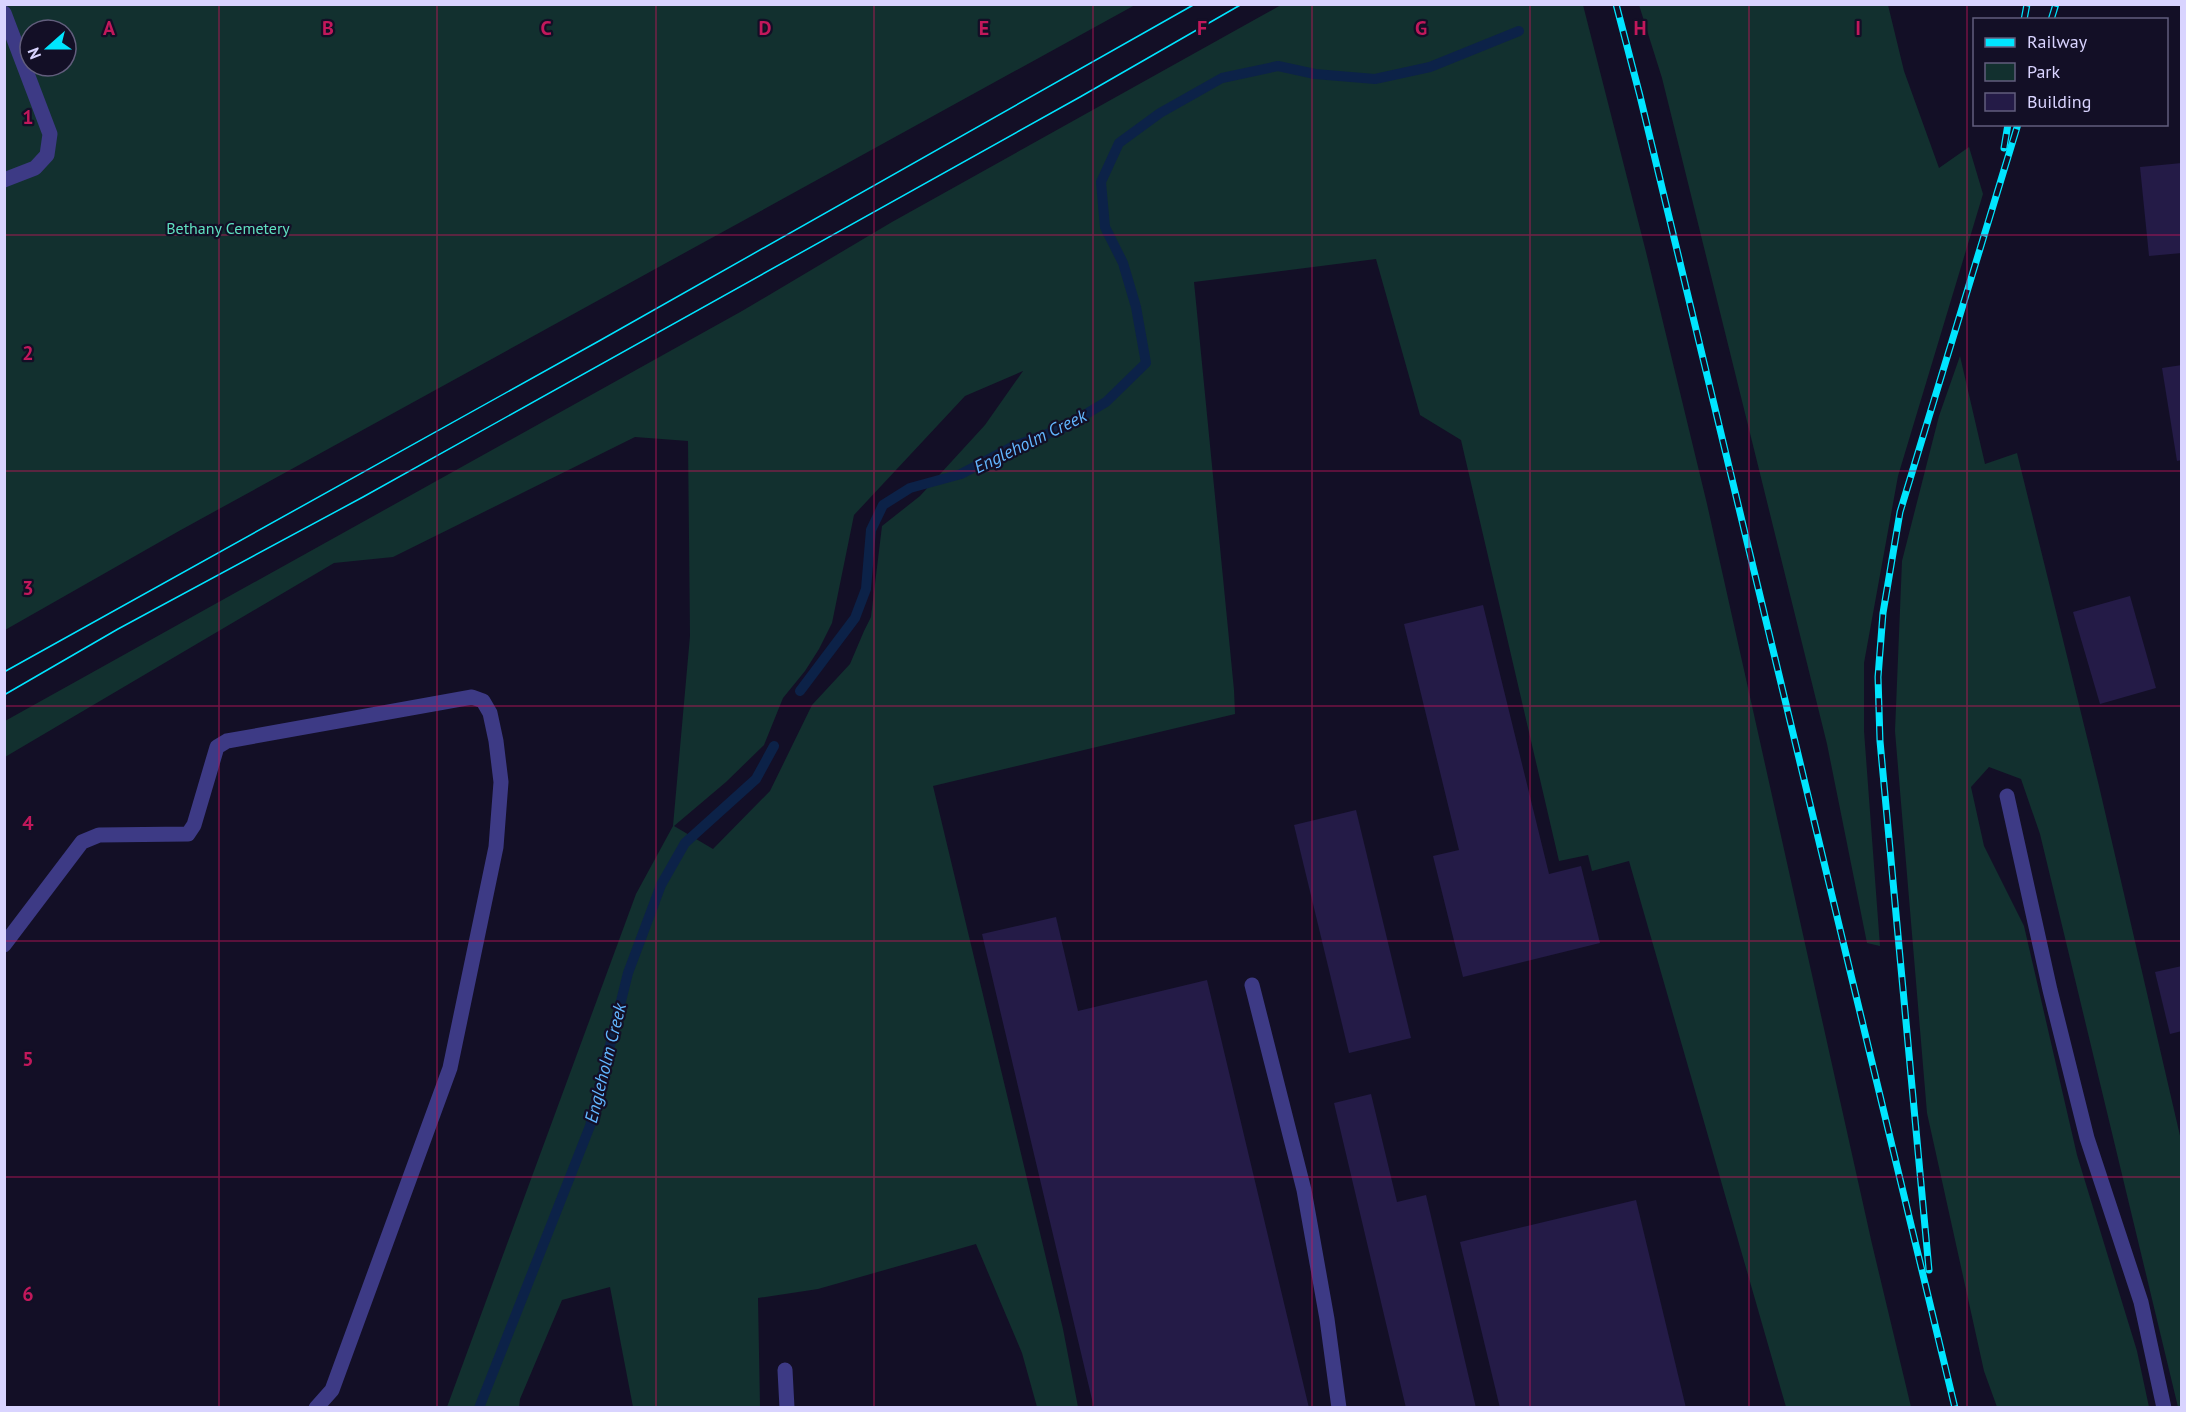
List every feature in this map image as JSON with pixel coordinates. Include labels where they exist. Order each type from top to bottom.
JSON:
[{"type":"lane","points":[[4,13],[50,134],[47,155],[35,168],[4,180]]},
{"type":"lane","points":[[4,945],[82,842],[99,835],[188,834],[194,825],[217,747],[227,741],[472,697],[483,701],[490,713],[501,782],[496,847],[450,1068],[332,1390],[316,1407]]},
{"type":"lane","points":[[2007,796],[2050,990],[2087,1138],[2141,1302],[2164,1407]]},
{"type":"lane","points":[[1252,985],[1304,1190],[1327,1319],[1339,1407]]},
{"type":"lane","points":[[785,1370],[787,1407]]},
{"type":"green space","name":"Bethany Cemetery","points":[[5,5],[1135,5],[179,531],[5,630]]},
{"type":"green space","points":[[1281,5],[1583,5],[1707,504],[1872,1244],[1911,1407],[1786,1407],[1629,861],[1592,871],[1588,855],[1559,861],[1461,440],[1420,415],[1376,259],[1194,282],[1235,714],[933,786],[1063,1329],[1078,1407],[1037,1407],[1022,1353],[976,1244],[818,1289],[758,1298],[760,1407],[633,1407],[610,1287],[562,1300],[520,1399],[519,1407],[447,1407],[636,894],[673,826],[690,636],[688,441],[635,437],[393,557],[334,563],[5,757],[5,721],[742,311],[892,222]],"holes":[[[1023,371],[985,425],[920,496],[882,526],[871,617],[850,664],[812,705],[770,791],[713,849],[674,826],[726,782],[764,745],[783,698],[805,671],[832,623],[854,515],[965,396]]]},
{"type":"green space","points":[[1639,5],[1888,5],[1904,71],[1939,168],[1969,147],[1983,194],[1898,476],[1864,663],[1864,731],[1880,946],[1867,943],[1827,744],[1662,78]]},
{"type":"green space","points":[[1960,356],[1985,464],[2017,453],[2099,786],[2181,1140],[2181,1407],[2178,1407],[2040,834],[2021,779],[1989,767],[1971,787],[1984,846],[2024,926],[2077,1155],[2137,1351],[2149,1407],[1997,1407],[1984,1371],[1927,1113],[1895,731],[1902,561],[1939,416]]},
{"type":"building","points":[[2182,163],[2182,253],[2149,256],[2140,167]]},
{"type":"building","points":[[2182,365],[2182,460],[2177,461],[2162,368]]},
{"type":"building","points":[[2130,596],[2156,688],[2100,704],[2073,612]]},
{"type":"building","points":[[1483,605],[1549,874],[1581,866],[1600,943],[1463,977],[1433,856],[1459,850],[1404,624]]},
{"type":"building","points":[[1356,810],[1411,1038],[1349,1053],[1294,825]]},
{"type":"building","points":[[1056,917],[1078,1011],[1207,980],[1309,1408],[1094,1408],[982,934]]},
{"type":"building","points":[[2182,966],[2182,1031],[2170,1034],[2155,972]]},
{"type":"building","points":[[1371,1094],[1397,1202],[1426,1195],[1476,1408],[1406,1408],[1334,1103]]},
{"type":"building","points":[[1636,1200],[1686,1408],[1500,1408],[1460,1242]]},
{"type":"waterway","name":"Engleholm Creek","points":[[800,691],[855,618],[866,589],[871,530],[883,505],[910,488],[961,474],[1014,446],[1061,429],[1106,402],[1146,363],[1136,307],[1123,263],[1105,227],[1101,182],[1119,143],[1160,113],[1222,78],[1278,66],[1315,74],[1375,79],[1430,67],[1519,31]]},
{"type":"waterway","name":"Engleholm Creek","points":[[479,1408],[590,1126],[628,973],[661,885],[685,843],[756,779],[774,746]]},
{"type":"tram line","points":[[4,672],[599,341],[1195,4]]},
{"type":"tram line","points":[[4,695],[118,629],[363,497],[1080,97],[1242,4]]},
{"type":"railway","points":[[1616,4],[1955,1408]]},
{"type":"railway","points":[[2024,18],[2027,4]]},
{"type":"railway","points":[[2052,18],[2056,4]]},
{"type":"railway","points":[[2004,148],[2008,126]]},
{"type":"railway","points":[[1929,1270],[1880,741],[1878,677],[1883,613],[1900,512],[2017,126]]}]
